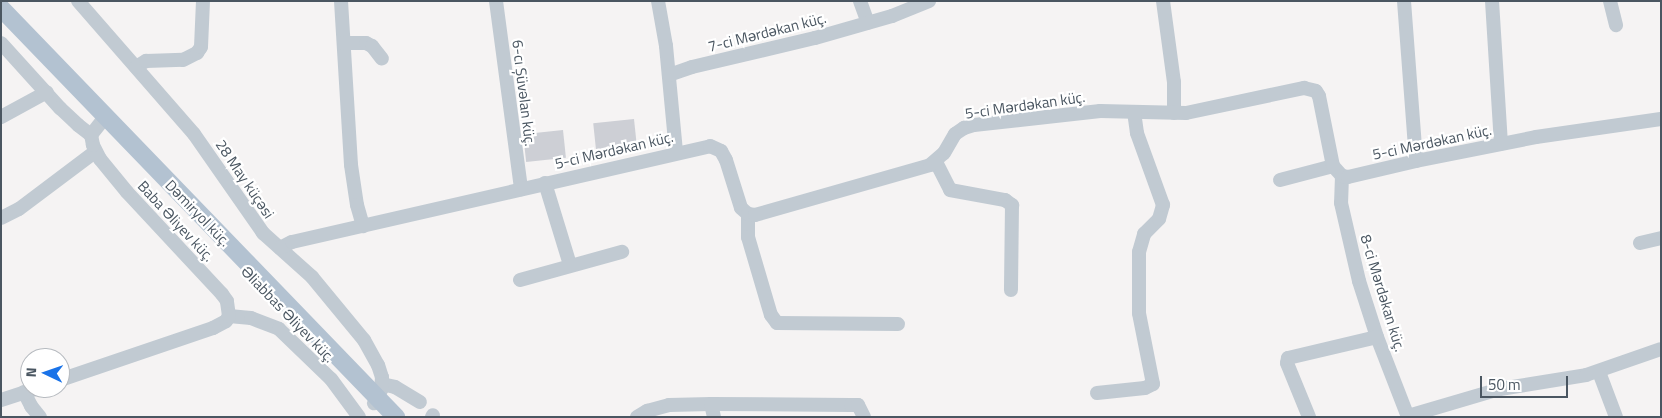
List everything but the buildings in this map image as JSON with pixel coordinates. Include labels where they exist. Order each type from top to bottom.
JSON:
[{"type":"main road","name":"Dəmiryol küç.","points":[[1,8],[378,395],[396,417]]},
{"type":"main road","name":"Əliabbas Əliyev küç.","points":[[1,16],[97,128],[378,395],[387,417]]},
{"type":"street","name":"28 May küçəsi","points":[[78,1],[194,134],[255,224],[312,277],[364,340],[378,365],[378,395]]},
{"type":"street","points":[[136,67],[146,61],[183,60],[196,53],[201,47],[203,1]]},
{"type":"street","points":[[341,1],[354,187],[363,226]]},
{"type":"street","name":"6-cı Şüvəlan küç.","points":[[496,1],[521,189]]},
{"type":"street","points":[[658,1],[669,75],[676,152]]},
{"type":"street","points":[[860,1],[868,23]]},
{"type":"street","name":"7-ci Mərdəkan küç.","points":[[669,75],[677,70],[741,57],[868,23],[915,8],[929,1]]},
{"type":"street","points":[[1163,1],[1174,82],[1174,113]]},
{"type":"street","points":[[1404,1],[1416,160]]},
{"type":"street","points":[[1492,1],[1501,144]]},
{"type":"street","points":[[1610,1],[1616,24]]},
{"type":"street","points":[[344,43],[366,42],[372,46],[382,59]]},
{"type":"street","points":[[1,43],[78,125],[97,128]]},
{"type":"street","name":"5-ci Mərdəkan küç.","points":[[936,162],[944,154],[955,134],[964,128],[1071,114],[1199,111],[1311,88],[1319,96],[1337,171],[1355,176],[1416,160],[1501,144],[1580,130],[1661,119]]},
{"type":"street","points":[[1,117],[47,92]]},
{"type":"street","points":[[1097,393],[1145,388],[1153,384],[1138,307],[1139,252],[1144,234],[1159,219],[1162,205],[1137,133],[1134,112]]},
{"type":"street","name":"Baba Əliyev küç.","points":[[97,128],[95,152],[127,192],[222,294],[227,301],[229,316]]},
{"type":"street","name":"5-ci Mərdəkan küç.","points":[[280,248],[292,242],[676,152],[710,146],[721,151],[739,203],[748,214]]},
{"type":"street","points":[[1,218],[19,209],[95,152]]},
{"type":"street","points":[[898,324],[777,323],[771,315],[748,237],[748,214],[758,214],[936,162],[950,190],[1005,200],[1012,205],[1011,290]]},
{"type":"street","points":[[1280,180],[1337,171]]},
{"type":"street","name":"8-ci Mərdəkan küç.","points":[[1337,171],[1345,224],[1359,281],[1376,337],[1408,416]]},
{"type":"street","points":[[545,183],[570,265]]},
{"type":"street","points":[[1640,243],[1661,238]]},
{"type":"street","points":[[520,280],[622,252]]},
{"type":"street","points":[[70,377],[213,328],[226,321],[229,316],[251,318],[279,329],[331,379],[359,417]]},
{"type":"street","points":[[1309,417],[1287,363],[1288,358],[1376,337]]},
{"type":"street","points":[[1408,416],[1500,389],[1571,379],[1599,372],[1661,349]]},
{"type":"street","points":[[1599,372],[1616,417]]},
{"type":"street","points":[[378,395],[395,387],[420,402]]},
{"type":"street","points":[[1,400],[20,393]]},
{"type":"street","points":[[30,398],[31,406],[40,417]]},
{"type":"street","points":[[637,417],[646,411],[669,405],[713,410],[768,411],[858,405],[864,417]]}]
